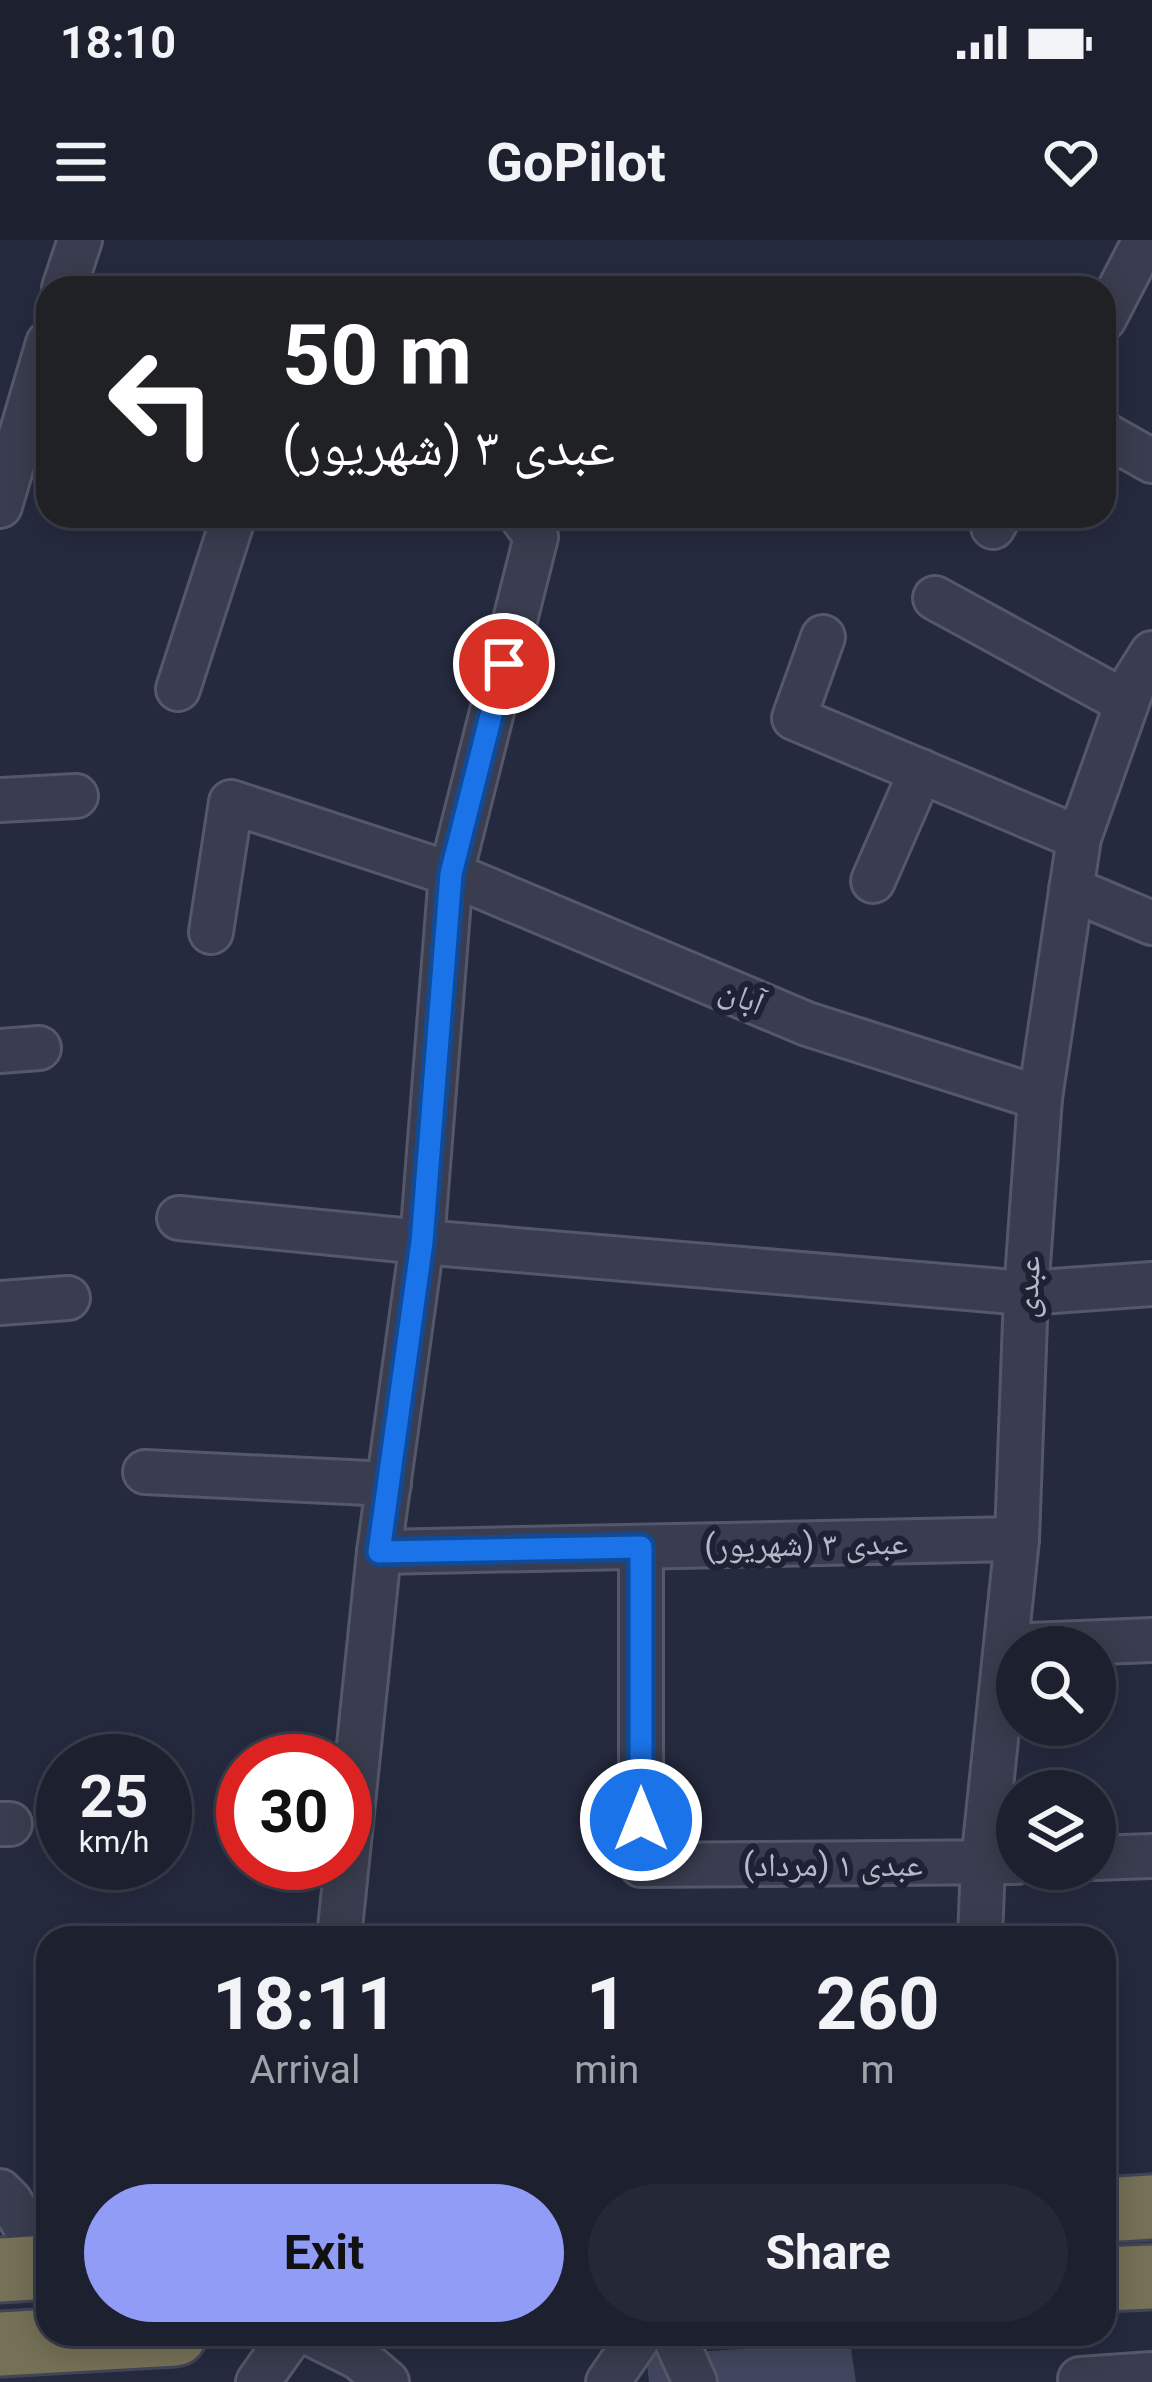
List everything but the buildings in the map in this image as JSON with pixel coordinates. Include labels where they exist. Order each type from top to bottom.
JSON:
[{"type":"highway","points":[[1116,2209],[1152,2207]]},
{"type":"highway","points":[[0,2270],[36,2267]]},
{"type":"highway","points":[[1116,2278],[1152,2277]]},
{"type":"highway","points":[[0,2344],[36,2342]]},
{"type":"street","points":[[68,276],[80,240]]},
{"type":"street","points":[[1116,296],[1145,240]]},
{"type":"street","points":[[0,506],[36,384]]},
{"type":"street","points":[[1116,441],[1152,461]]},
{"type":"street","points":[[178,689],[230,528]]},
{"type":"street","points":[[340,1926],[379,1552],[422,1242],[451,874],[536,537],[530,528]]},
{"type":"street","points":[[935,598],[1127,703]]},
{"type":"street","points":[[823,637],[794,718],[1079,838]]},
{"type":"street","name":"عبدی","points":[[1008,1626],[1017,1539],[1026,1293],[1040,1098],[1079,838],[1135,680],[1152,653]]},
{"type":"street","points":[[873,881],[921,771]]},
{"type":"street","points":[[0,800],[76,796]]},
{"type":"street","name":"آبان","points":[[211,932],[231,802],[451,874],[807,1024],[1040,1098]]},
{"type":"street","points":[[1071,890],[1152,923]]},
{"type":"street","points":[[179,1217],[1026,1293],[1152,1284]]},
{"type":"street","points":[[0,1303],[68,1298]]},
{"type":"street","points":[[146,1472],[389,1484]]},
{"type":"street","name":"عبدی ۳ (شهریور)","points":[[379,1552],[1017,1539]]},
{"type":"street","name":"عبدی ۱ (مرداد)","points":[[641,1547],[641,1865],[996,1862]]},
{"type":"street","points":[[1116,1641],[1152,1640]]},
{"type":"street","points":[[1116,1857],[1152,1856]]},
{"type":"street","name":"عبدی","points":[[983,1926],[996,1877]]},
{"type":"street","points":[[0,2191],[36,2245]]},
{"type":"street","points":[[258,2382],[284,2346]]},
{"type":"street","points":[[335,2346],[359,2358],[387,2382]]},
{"type":"street","points":[[608,2382],[632,2346]]},
{"type":"street","points":[[678,2346],[695,2382]]},
{"type":"street","points":[[1081,2379],[1152,2374]]},
{"type":"route","points":[[504,664],[451,874],[422,1242],[379,1552],[641,1547],[641,1820]]}]
